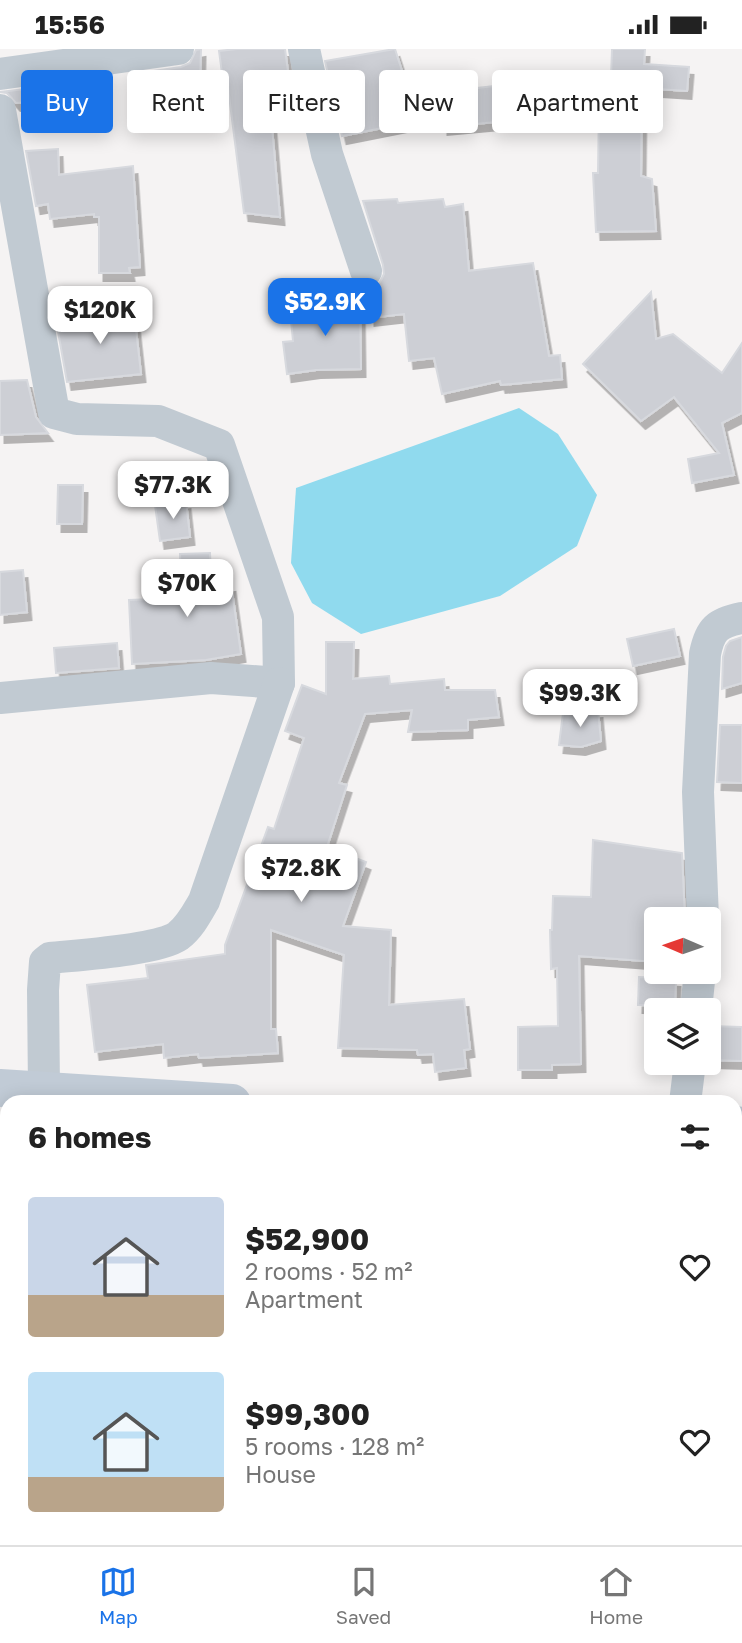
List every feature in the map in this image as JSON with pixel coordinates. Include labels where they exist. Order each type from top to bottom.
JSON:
[{"type":"main road","points":[[0,1088],[116,1095]]},
{"type":"street","points":[[0,74],[178,49]]},
{"type":"street","points":[[304,49],[327,154],[366,271]]},
{"type":"street","points":[[0,110],[54,413],[76,419],[158,421],[219,445],[278,617],[279,683],[204,901],[193,920],[178,936],[158,944],[50,958],[45,962],[44,1090]]},
{"type":"street","points":[[703,907],[698,792],[705,654],[713,630],[727,621],[742,618]]},
{"type":"street","points":[[0,698],[211,678],[279,683]]},
{"type":"street","points":[[686,1095],[688,1075]]},
{"type":"water","points":[[519,408],[558,434],[597,495],[577,546],[500,596],[361,634],[312,603],[291,563],[296,488]]},
{"type":"building","points":[[201,49],[200,70],[160,70],[190,63],[196,50]]},
{"type":"building","points":[[285,49],[288,70],[243,70],[243,133],[273,133],[280,217],[244,213],[229,96],[229,70],[222,70],[219,51]]},
{"type":"building","points":[[395,49],[402,70],[379,70],[379,129],[365,131],[365,70],[327,70],[325,61]]},
{"type":"building","points":[[612,49],[645,49],[644,64],[689,67],[687,91],[663,89],[663,70],[611,70]]},
{"type":"building","points":[[492,86],[492,122],[478,124],[478,88]]},
{"type":"building","points":[[21,89],[21,103],[16,103],[7,93],[0,92]]},
{"type":"building","points":[[599,133],[641,133],[641,176],[652,179],[656,231],[596,232],[593,173],[598,173]]},
{"type":"building","points":[[58,149],[59,175],[133,166],[140,267],[129,268],[130,273],[99,273],[99,217],[94,217],[94,214],[50,219],[48,204],[36,206],[26,151]]},
{"type":"building","points":[[397,199],[398,203],[443,199],[445,207],[463,204],[469,271],[533,263],[549,356],[560,355],[562,379],[501,385],[500,381],[442,394],[434,358],[409,361],[404,314],[370,318],[368,289],[379,284],[384,274],[363,201]]},
{"type":"building","points":[[651,292],[656,339],[673,334],[722,373],[742,343],[742,413],[722,423],[734,475],[692,483],[688,459],[719,453],[674,397],[641,421],[583,364]]},
{"type":"building","points":[[329,300],[360,300],[361,369],[287,374],[283,342],[293,341],[290,310],[330,306]]},
{"type":"building","points":[[134,311],[141,374],[67,382],[56,320]]},
{"type":"building","points":[[27,380],[36,417],[48,433],[0,435],[0,381]]},
{"type":"building","points":[[58,485],[83,485],[82,524],[57,524]]},
{"type":"building","points":[[186,501],[190,537],[160,541],[155,505]]},
{"type":"building","points":[[210,553],[211,572],[217,571],[218,586],[231,584],[241,654],[206,660],[132,664],[129,600],[182,598],[180,554]]},
{"type":"building","points":[[23,570],[27,612],[0,615],[0,572]]},
{"type":"building","points":[[674,629],[680,656],[633,666],[627,639]]},
{"type":"building","points":[[742,637],[742,683],[722,689],[726,646],[730,641]]},
{"type":"building","points":[[326,642],[354,642],[353,679],[389,676],[390,684],[444,679],[445,690],[495,690],[499,717],[468,720],[468,730],[408,732],[412,710],[365,714],[339,783],[347,785],[327,847],[366,862],[343,926],[391,930],[389,1005],[464,999],[470,1049],[464,1050],[466,1068],[435,1072],[433,1054],[418,1055],[417,1050],[338,1048],[344,955],[271,930],[271,1029],[276,1029],[278,1053],[199,1058],[198,1054],[164,1058],[163,1044],[95,1052],[87,985],[148,978],[146,965],[225,954],[225,945],[268,827],[274,829],[304,738],[285,731],[302,685],[326,694]]},
{"type":"building","points":[[117,643],[119,668],[56,673],[54,648]]},
{"type":"building","points":[[598,710],[601,741],[581,747],[559,745],[563,713]]},
{"type":"building","points":[[720,725],[742,725],[742,783],[717,782]]},
{"type":"building","points":[[593,840],[682,853],[684,907],[644,907],[644,961],[579,956],[581,1064],[552,1065],[552,1070],[518,1070],[518,1027],[558,1026],[557,968],[551,969],[553,896],[591,897]]},
{"type":"building","points":[[639,977],[644,977],[644,984],[676,984],[675,998],[644,998],[644,1005],[638,1005]]},
{"type":"building","points":[[721,1026],[742,1027],[742,1061],[721,1060]]}]
